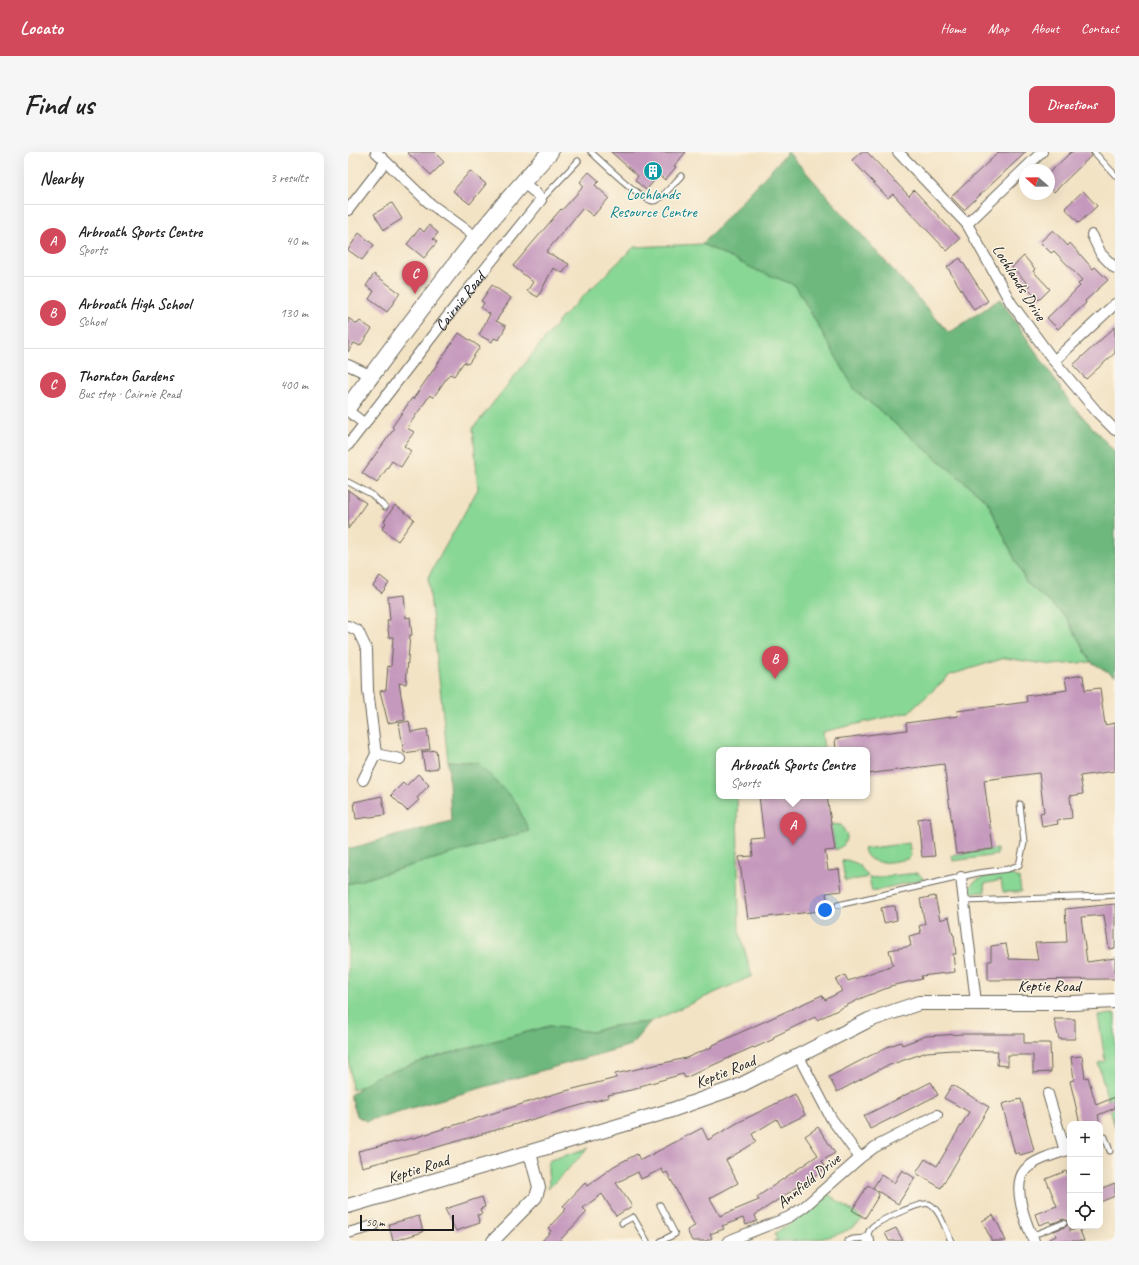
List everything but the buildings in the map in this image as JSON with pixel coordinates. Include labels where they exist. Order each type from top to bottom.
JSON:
[{"type":"main road","name":"Cairnie Road","points":[[348,407],[424,304],[476,237],[522,182],[550,152]]},
{"type":"main road","name":"Keptie Road","points":[[348,1206],[669,1111],[737,1087],[799,1057],[869,1020],[919,1003],[1073,1003],[1115,1001]]},
{"type":"street","points":[[376,152],[428,202],[476,237]]},
{"type":"street","name":"Lochlands Drive","points":[[898,152],[967,224],[1011,303],[1054,361],[1097,412],[1115,430]]},
{"type":"street","points":[[967,224],[1042,152]]},
{"type":"street","points":[[348,210],[385,162]]},
{"type":"street","points":[[522,182],[536,193],[541,200]]},
{"type":"street","name":"Cairnie Road","points":[[348,445],[464,295],[541,200]]},
{"type":"street","points":[[1092,235],[1101,254],[1115,268]]},
{"type":"street","points":[[1054,361],[1115,304]]},
{"type":"street","points":[[348,365],[372,376]]},
{"type":"street","points":[[348,411],[365,424]]},
{"type":"street","points":[[348,626],[358,632],[368,650],[368,690],[376,754],[363,780]]},
{"type":"street","points":[[376,754],[400,759]]},
{"type":"street","points":[[961,877],[976,1002]]},
{"type":"street","name":"Annfield Drive","points":[[799,1057],[831,1118],[860,1158]]},
{"type":"street","points":[[1048,1094],[1067,1147]]},
{"type":"street","name":"Annfield Drive","points":[[728,1241],[789,1217],[817,1196],[860,1158],[888,1140],[937,1115]]},
{"type":"street","points":[[1032,1238],[1027,1228],[1019,1193],[1019,1182],[1025,1171],[1032,1165],[1067,1150]]},
{"type":"street","points":[[493,1241],[536,1196],[539,1187],[530,1152]]},
{"type":"street","points":[[348,1233],[373,1226]]},
{"type":"lane","points":[[591,152],[641,196],[651,202],[656,201],[661,197],[681,176]]},
{"type":"lane","points":[[1094,152],[1115,175]]},
{"type":"lane","points":[[541,200],[578,161]]},
{"type":"lane","points":[[348,482],[371,494],[385,507]]},
{"type":"lane","points":[[838,905],[961,877],[1019,866],[1024,843],[1020,804]]},
{"type":"lane","points":[[963,901],[1115,895]]},
{"type":"lane","points":[[1103,1137],[1105,1136],[1110,1151]]},
{"type":"lane","points":[[848,1241],[853,1239],[868,1240],[868,1232],[873,1226],[915,1206],[926,1204],[931,1205],[938,1212],[951,1241]]},
{"type":"lane","points":[[660,1205],[675,1234],[661,1241]]},
{"type":"lane","points":[[622,1223],[633,1217],[647,1241]]},
{"type":"lane","points":[[1032,1238],[1064,1223]]},
{"type":"green space","points":[[788,152],[949,333],[1000,299],[1072,405],[1115,452],[1115,676],[1091,662],[1066,617],[1026,582],[987,501],[855,390],[795,285],[758,271],[702,244]]},
{"type":"green space","points":[[702,244],[758,270],[795,285],[855,390],[987,501],[1026,582],[1066,617],[1091,662],[1052,665],[1005,658],[950,675],[909,712],[822,732],[824,747],[716,747],[716,799],[737,799],[739,930],[752,976],[650,1022],[612,1026],[592,1032],[549,1026],[428,1059],[352,1090],[348,1047],[348,884],[528,831],[478,763],[448,761],[428,577],[478,489],[473,428],[563,316],[634,247]]},
{"type":"green space","points":[[448,761],[478,763],[516,802],[529,831],[348,884],[348,849],[451,821]]},
{"type":"green space","points":[[831,824],[841,825],[847,835],[844,845],[835,850]]},
{"type":"green space","points":[[909,843],[911,856],[908,859],[889,862],[871,859],[864,849]]},
{"type":"green space","points":[[997,849],[997,855],[953,861],[952,855]]},
{"type":"green space","points":[[847,860],[858,864],[868,876],[845,881],[842,861]]},
{"type":"green space","points":[[918,873],[924,879],[872,891],[869,878]]},
{"type":"green space","points":[[1010,874],[1019,878],[1021,892],[1003,892],[1001,880],[984,884],[985,892],[967,893],[974,882],[979,879]]},
{"type":"green space","points":[[1115,1014],[1115,1127],[1098,1063],[1105,1061],[1098,1015]]},
{"type":"green space","points":[[650,1022],[631,1045],[366,1121],[357,1116],[350,1095],[375,1077],[428,1059],[550,1026],[592,1032],[612,1026]]},
{"type":"green space","points":[[589,1148],[548,1189],[548,1167],[550,1160]]},
{"type":"green space","points":[[828,1194],[863,1219],[844,1232],[833,1236],[810,1240],[773,1241],[777,1240],[775,1233],[812,1209]]},
{"type":"place","name":"Lochlands Resource Centre","points":[[653,171]]},
{"type":"place","name":"Thornton Gardens","points":[[415,294]]},
{"type":"place","name":"Arbroath High School","points":[[775,679]]},
{"type":"place","name":"Arbroath Sports Centre","points":[[793,845]]}]
